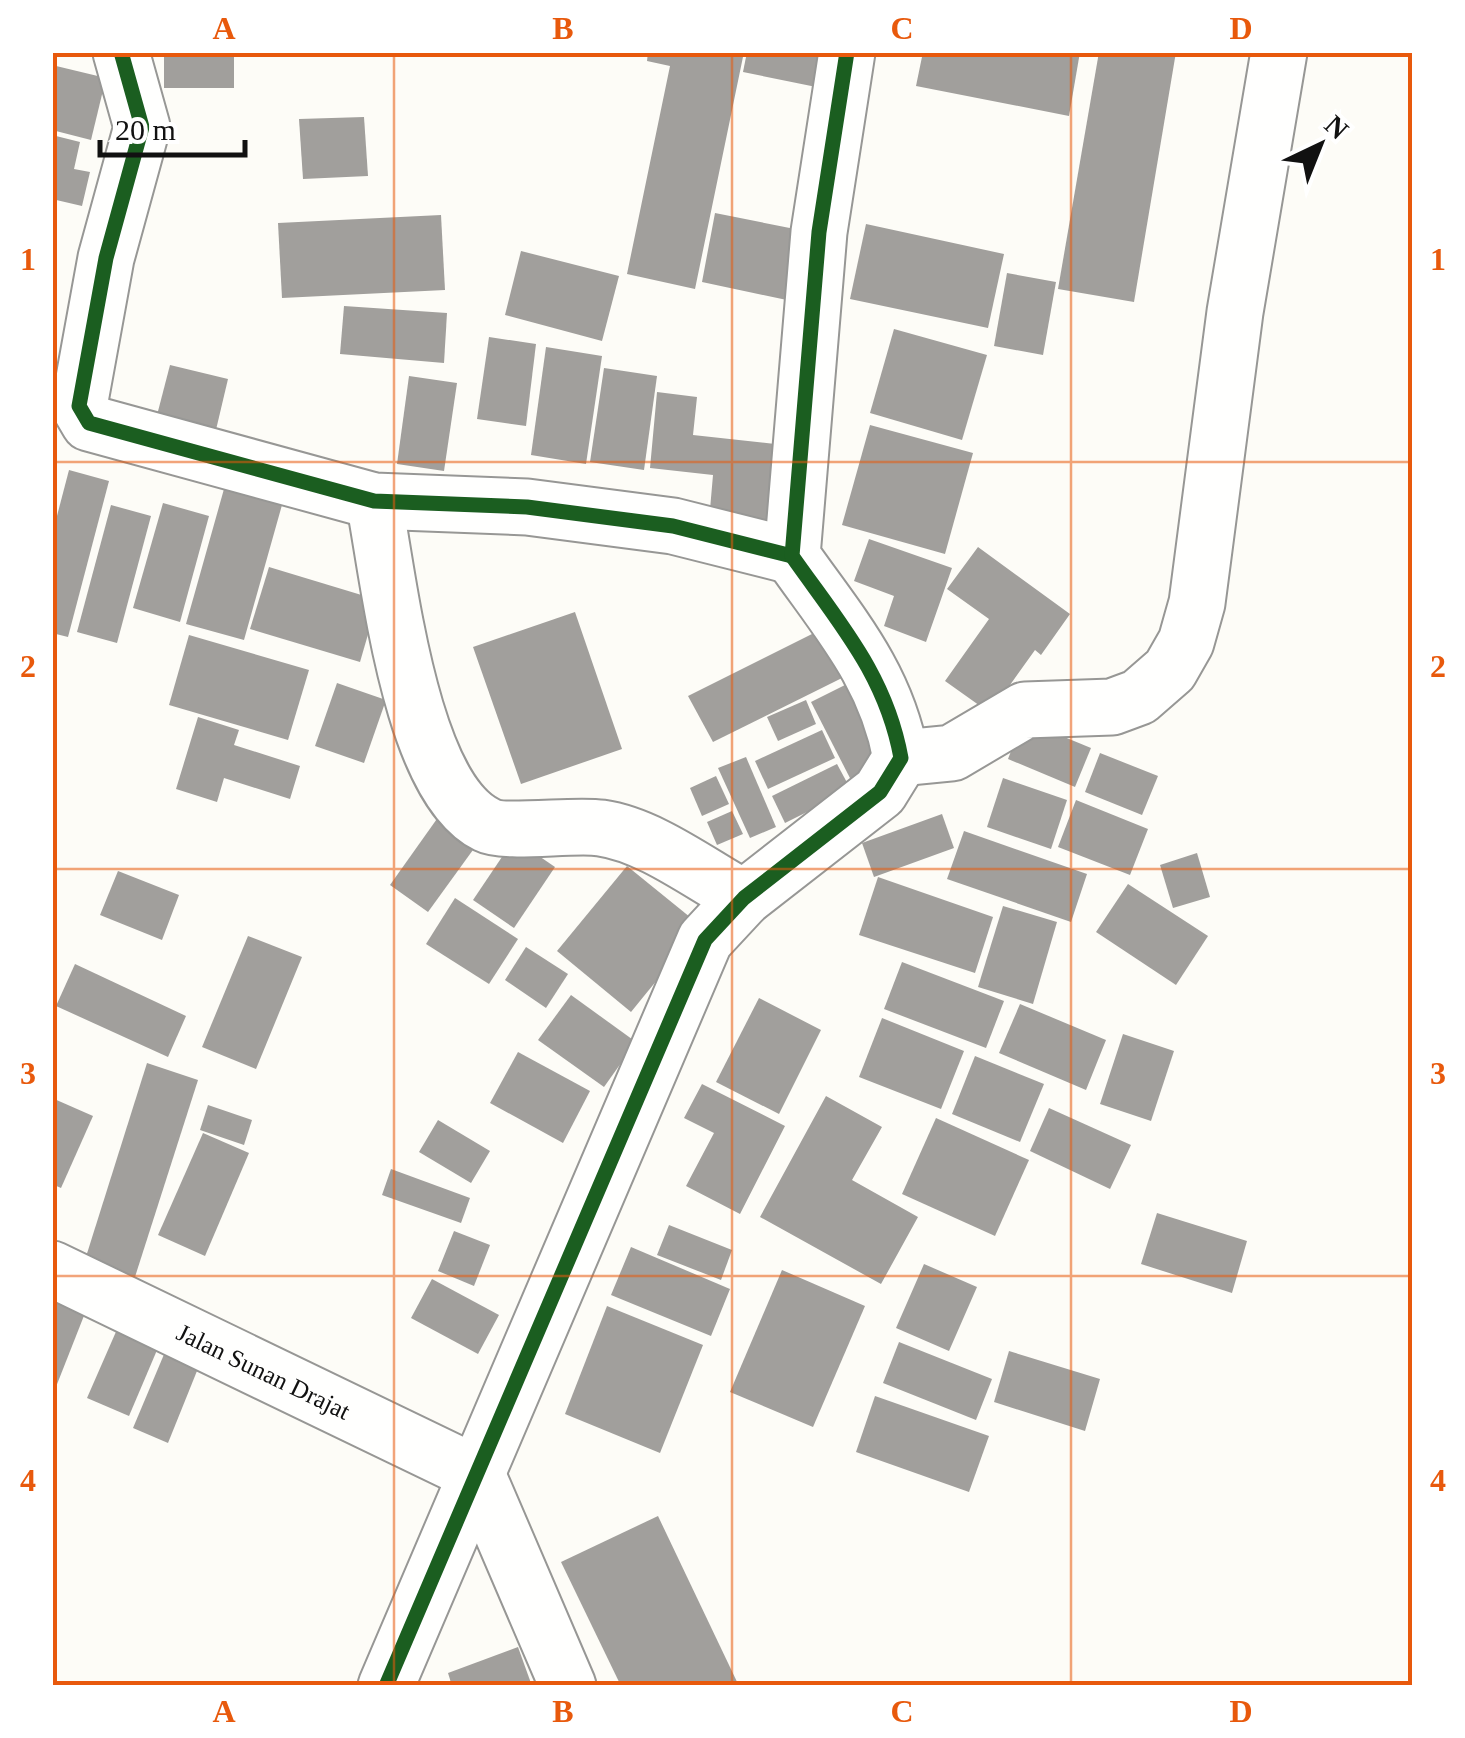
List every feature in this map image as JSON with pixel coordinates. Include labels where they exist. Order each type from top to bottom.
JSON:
[{"type":"street","points":[[121,52],[142,127],[106,258],[81,416],[100,427],[374,501],[527,507],[674,526],[792,556]]},
{"type":"street","points":[[386,1686],[704,940],[744,898],[880,792],[901,758],[893,715],[874,672],[792,556],[819,232],[847,52]]},
{"type":"street","points":[[901,758],[952,754],[1024,710],[1112,706],[1139,697],[1170,670],[1186,642],[1198,603],[1235,312],[1279,52]]},
{"type":"street","points":[[374,501],[402,661],[416,712],[452,793],[472,815],[490,828],[599,827],[627,833],[744,898]]},
{"type":"street","name":"Jalan Sunan Drajat","points":[[52,1268],[477,1474]]},
{"type":"street","points":[[477,1474],[568,1686]]},
{"type":"building","points":[[164,52],[234,52],[234,88],[164,88]]},
{"type":"building","points":[[648,52],[744,52],[695,289],[627,274],[670,66],[647,61]]},
{"type":"building","points":[[747,52],[844,52],[836,91],[743,72]]},
{"type":"building","points":[[923,52],[1080,52],[1069,116],[916,86]]},
{"type":"building","points":[[1099,52],[1176,52],[1134,302],[1058,289]]},
{"type":"building","points":[[52,65],[106,78],[91,140],[52,130]]},
{"type":"building","points":[[364,117],[368,176],[303,179],[299,119]]},
{"type":"building","points":[[52,135],[80,142],[74,169],[90,172],[82,206],[52,199]]},
{"type":"building","points":[[715,213],[815,233],[801,303],[702,282]]},
{"type":"building","points":[[441,215],[445,290],[282,298],[278,223]]},
{"type":"building","points":[[866,224],[1004,254],[988,328],[850,299]]},
{"type":"building","points":[[521,251],[619,276],[602,341],[505,315]]},
{"type":"building","points":[[1007,273],[1056,282],[1043,355],[994,346]]},
{"type":"building","points":[[344,306],[447,313],[444,363],[340,354]]},
{"type":"building","points":[[894,329],[987,355],[962,440],[870,413]]},
{"type":"building","points":[[489,337],[536,344],[526,426],[477,419]]},
{"type":"building","points":[[546,347],[602,356],[586,464],[531,455]]},
{"type":"building","points":[[170,365],[228,379],[215,434],[156,419]]},
{"type":"building","points":[[604,368],[657,376],[644,470],[590,462]]},
{"type":"building","points":[[409,376],[457,383],[444,471],[397,464]]},
{"type":"building","points":[[657,392],[697,397],[693,435],[784,445],[775,528],[709,521],[713,475],[650,468]]},
{"type":"building","points":[[870,425],[973,453],[945,554],[842,525]]},
{"type":"building","points":[[69,470],[109,481],[68,637],[52,633],[52,535]]},
{"type":"building","points":[[224,489],[282,505],[244,640],[186,624]]},
{"type":"building","points":[[163,503],[209,516],[180,622],[133,608]]},
{"type":"building","points":[[111,505],[151,516],[117,643],[77,632]]},
{"type":"building","points":[[869,539],[952,568],[926,642],[884,626],[894,596],[854,581]]},
{"type":"building","points":[[978,547],[1070,614],[1041,655],[1035,650],[990,713],[945,681],[989,619],[947,589]]},
{"type":"building","points":[[269,567],[378,600],[360,662],[250,629]]},
{"type":"building","points":[[575,612],[622,749],[521,784],[473,647]]},
{"type":"building","points":[[822,629],[846,676],[713,742],[688,696]]},
{"type":"building","points":[[189,635],[309,670],[288,740],[169,705]]},
{"type":"building","points":[[857,679],[898,759],[852,782],[811,702]]},
{"type":"building","points":[[337,683],[386,700],[364,763],[315,746]]},
{"type":"building","points":[[806,700],[816,724],[778,741],[767,717]]},
{"type":"building","points":[[198,717],[239,730],[234,745],[300,766],[290,799],[224,778],[217,802],[176,789]]},
{"type":"building","points":[[1023,720],[1091,748],[1075,787],[1008,759]]},
{"type":"building","points":[[822,730],[835,758],[768,789],[755,761]]},
{"type":"building","points":[[1100,753],[1158,776],[1142,815],[1085,792]]},
{"type":"building","points":[[746,757],[776,827],[750,838],[718,768]]},
{"type":"building","points":[[837,764],[851,790],[785,823],[772,796]]},
{"type":"building","points":[[716,776],[729,804],[702,816],[690,788]]},
{"type":"building","points":[[1003,778],[1067,800],[1051,849],[987,827]]},
{"type":"building","points":[[1076,800],[1148,829],[1130,875],[1058,847]]},
{"type":"building","points":[[732,811],[743,834],[717,845],[707,822]]},
{"type":"building","points":[[942,814],[954,848],[874,877],[862,843]]},
{"type":"building","points":[[439,816],[478,843],[428,912],[390,885]]},
{"type":"building","points":[[964,831],[1087,874],[1071,922],[947,879]]},
{"type":"building","points":[[514,839],[555,867],[514,928],[473,900]]},
{"type":"building","points":[[1197,853],[1210,897],[1173,908],[1160,865]]},
{"type":"building","points":[[627,866],[701,926],[631,1012],[557,951]]},
{"type":"building","points":[[118,871],[179,895],[162,940],[100,915]]},
{"type":"building","points":[[878,877],[993,917],[975,973],[859,935]]},
{"type":"building","points":[[1128,884],[1208,936],[1176,985],[1096,932]]},
{"type":"building","points":[[455,898],[518,939],[489,984],[426,944]]},
{"type":"building","points":[[1003,906],[1057,922],[1033,1004],[978,987]]},
{"type":"building","points":[[248,936],[302,957],[256,1069],[202,1047]]},
{"type":"building","points":[[526,947],[568,974],[546,1008],[505,980]]},
{"type":"building","points":[[902,962],[1004,1001],[986,1048],[884,1009]]},
{"type":"building","points":[[75,964],[186,1016],[168,1057],[56,1006]]},
{"type":"building","points":[[571,995],[636,1042],[604,1087],[538,1040]]},
{"type":"building","points":[[759,998],[821,1030],[779,1114],[716,1082]]},
{"type":"building","points":[[1020,1004],[1106,1040],[1086,1090],[999,1053]]},
{"type":"building","points":[[882,1018],[964,1051],[941,1109],[859,1077]]},
{"type":"building","points":[[1123,1034],[1174,1051],[1151,1121],[1100,1104]]},
{"type":"building","points":[[518,1052],[590,1091],[563,1143],[490,1103]]},
{"type":"building","points":[[975,1056],[1044,1084],[1020,1142],[952,1114]]},
{"type":"building","points":[[147,1063],[198,1080],[134,1280],[84,1263]]},
{"type":"building","points":[[702,1084],[785,1126],[740,1214],[686,1186],[714,1133],[684,1118]]},
{"type":"building","points":[[826,1096],[882,1127],[852,1180],[918,1217],[881,1284],[760,1217]]},
{"type":"building","points":[[52,1098],[93,1116],[61,1188],[52,1184]]},
{"type":"building","points":[[208,1105],[252,1120],[244,1145],[200,1130]]},
{"type":"building","points":[[1049,1108],[1131,1145],[1110,1189],[1030,1151]]},
{"type":"building","points":[[936,1118],[1029,1160],[995,1236],[902,1194]]},
{"type":"building","points":[[438,1120],[490,1151],[471,1183],[419,1152]]},
{"type":"building","points":[[203,1133],[249,1153],[205,1256],[158,1235]]},
{"type":"building","points":[[391,1169],[470,1198],[461,1223],[382,1195]]},
{"type":"building","points":[[1157,1213],[1247,1241],[1232,1293],[1141,1264]]},
{"type":"building","points":[[669,1225],[732,1250],[721,1280],[657,1255]]},
{"type":"building","points":[[454,1231],[490,1245],[474,1286],[438,1271]]},
{"type":"building","points":[[631,1247],[730,1289],[711,1336],[611,1295]]},
{"type":"building","points":[[924,1264],[977,1287],[949,1351],[896,1328]]},
{"type":"building","points":[[782,1270],[865,1306],[813,1427],[730,1392]]},
{"type":"building","points":[[432,1279],[499,1315],[478,1354],[411,1318]]},
{"type":"building","points":[[52,1289],[89,1303],[52,1397]]},
{"type":"building","points":[[607,1306],[703,1345],[660,1453],[565,1414]]},
{"type":"building","points":[[122,1318],[163,1336],[129,1416],[87,1398]]},
{"type":"building","points":[[899,1342],[992,1379],[976,1420],[883,1383]]},
{"type":"building","points":[[1009,1351],[1100,1379],[1085,1431],[994,1402]]},
{"type":"building","points":[[165,1352],[199,1366],[168,1443],[133,1428]]},
{"type":"building","points":[[875,1396],[989,1436],[969,1492],[856,1452]]},
{"type":"building","points":[[658,1516],[739,1686],[621,1686],[561,1562]]},
{"type":"building","points":[[518,1647],[532,1686],[452,1686],[448,1673]]},
{"type":"cycle path","points":[[121,52],[142,127],[106,258],[79,406],[89,423],[374,501],[527,507],[673,526],[792,556]]},
{"type":"cycle path","points":[[386,1686],[705,940],[744,898],[880,792],[901,758],[894,728],[872,675],[792,556],[819,232],[847,52]]}]
